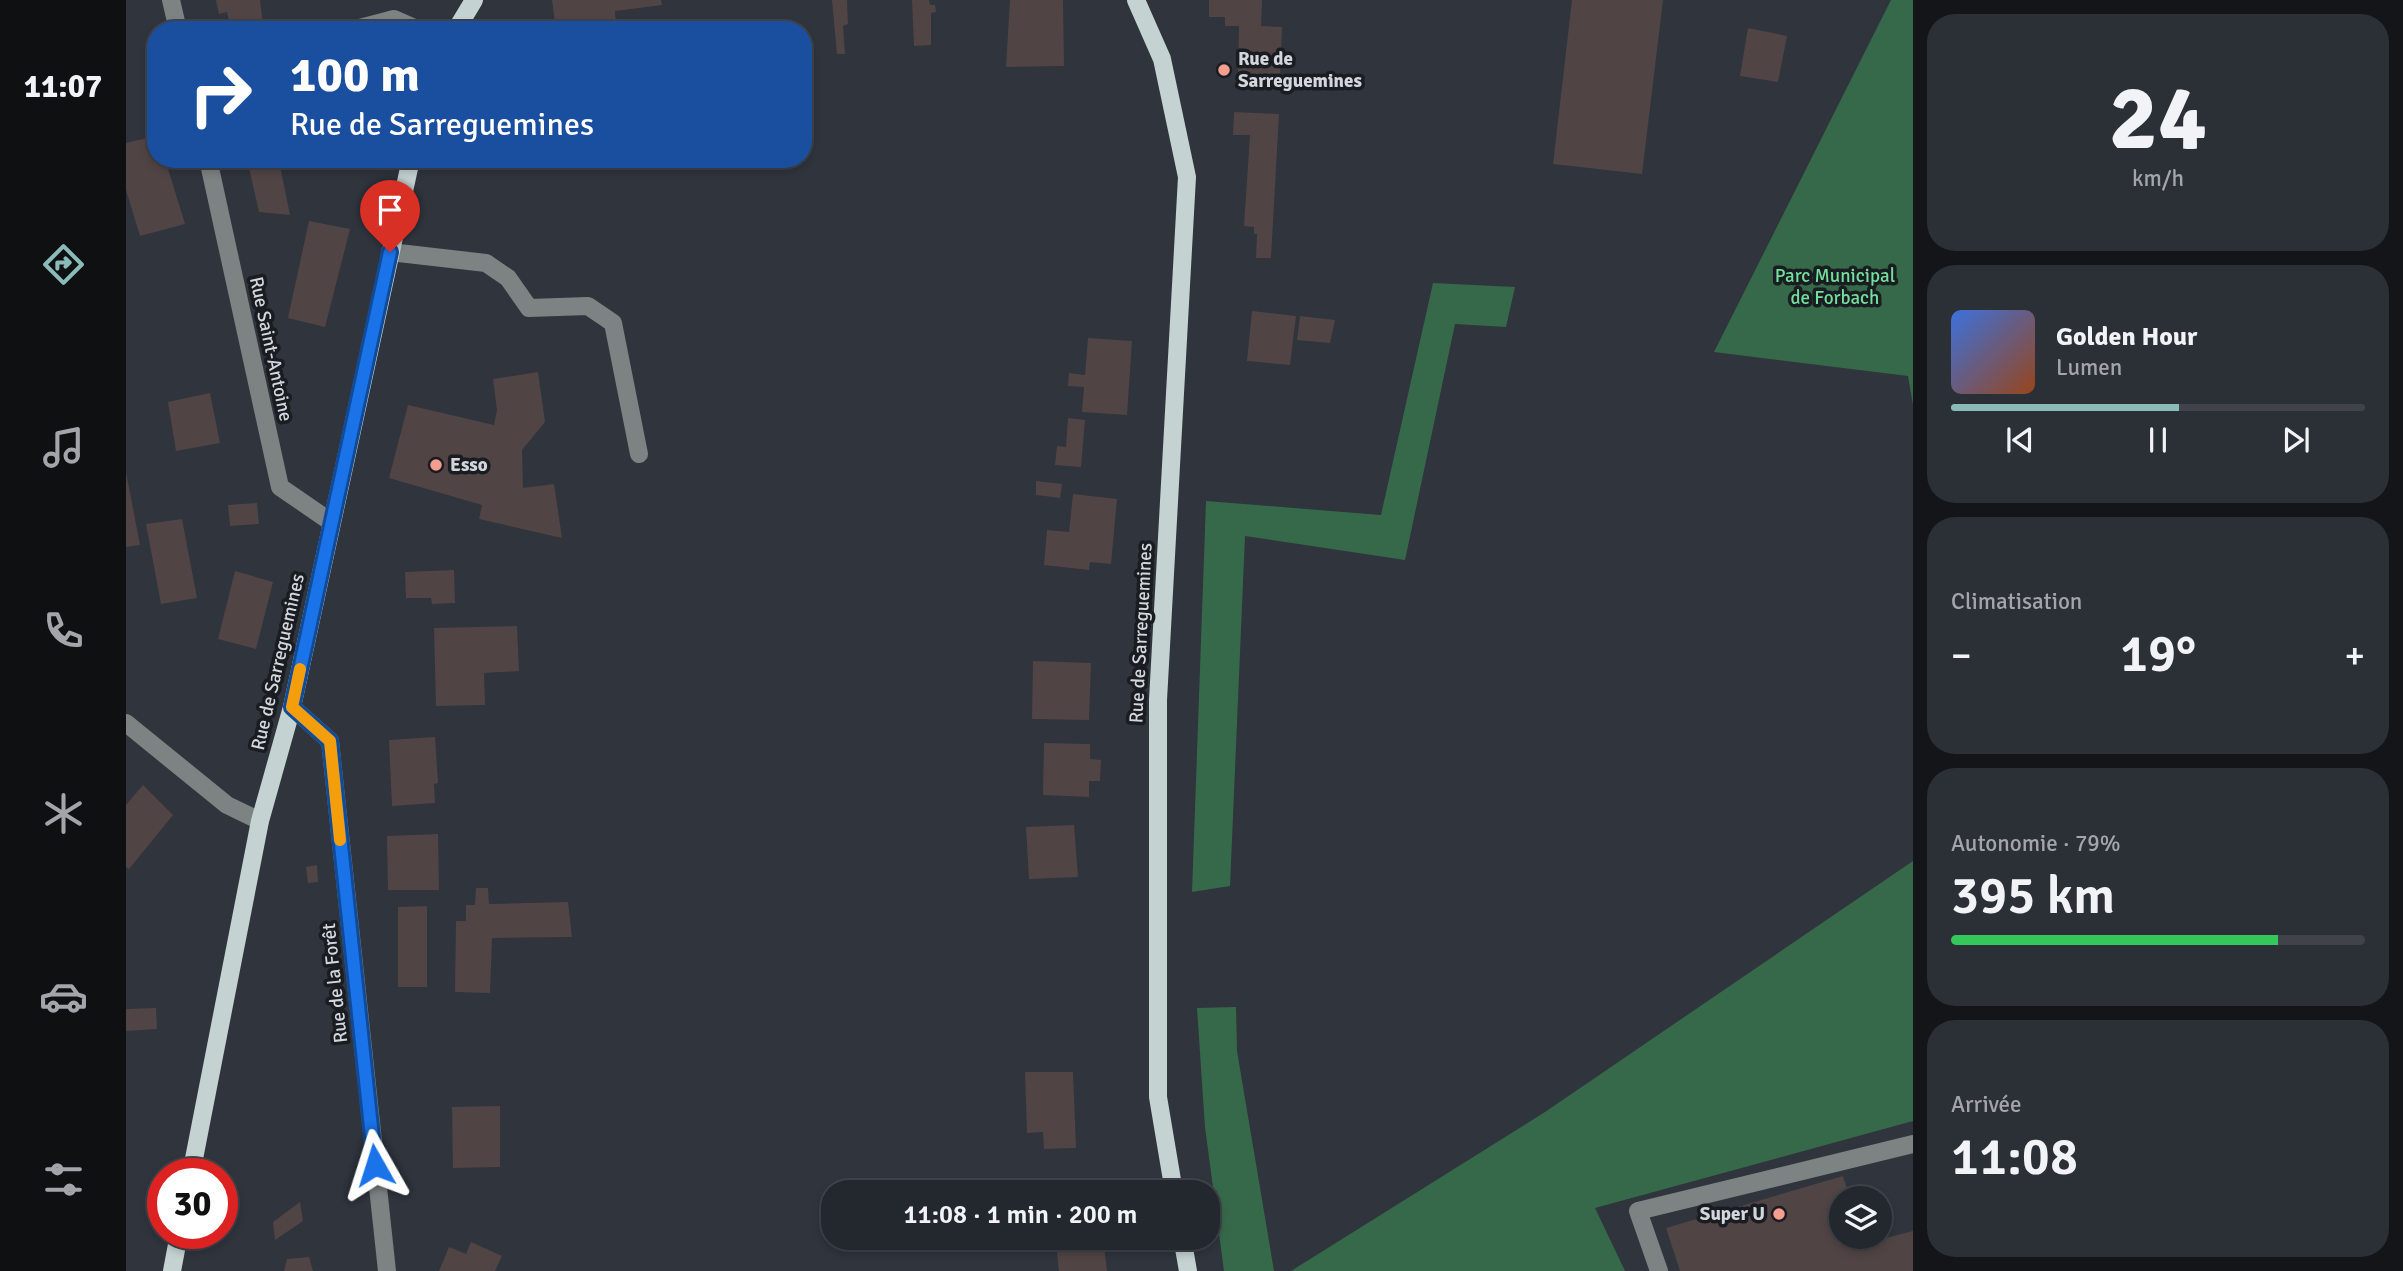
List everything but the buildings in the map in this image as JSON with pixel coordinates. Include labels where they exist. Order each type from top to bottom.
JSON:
[{"type":"main road","points":[[461,21],[474,0]]},
{"type":"main road","name":"Rue de Sarreguemines","points":[[1136,0],[1162,59],[1186,177],[1158,700],[1158,1097],[1172,1180]]},
{"type":"main road","name":"Rue de Sarreguemines","points":[[194,1158],[260,821],[292,707],[409,168]]},
{"type":"main road","points":[[172,1271],[176,1249]]},
{"type":"main road","points":[[1184,1250],[1188,1271]]},
{"type":"street","points":[[171,0],[176,21]]},
{"type":"street","name":"Rue Saint-Antoine","points":[[210,168],[280,487],[331,522]]},
{"type":"street","points":[[390,252],[486,263],[508,278],[529,308],[588,306],[613,323],[639,454]]},
{"type":"street","name":"Rue de la Forêt","points":[[292,707],[330,741],[387,1271]]},
{"type":"street","points":[[126,723],[227,805],[260,821]]},
{"type":"street","points":[[1659,1271],[1638,1211],[1913,1144]]},
{"type":"green space","name":"Parc Municipal de Forbach","points":[[1891,0],[1913,0],[1913,405],[1908,376],[1714,352]]},
{"type":"green space","points":[[1433,283],[1515,287],[1506,327],[1455,324],[1405,560],[1245,536],[1230,886],[1192,892],[1206,501],[1381,515]]},
{"type":"green space","points":[[1913,861],[1913,1121],[1595,1208],[1625,1271],[1291,1271],[1545,1112]]},
{"type":"green space","points":[[1236,1007],[1237,1051],[1274,1271],[1224,1271],[1220,1241],[1220,1180],[1212,1180],[1205,1127],[1197,1008]]},
{"type":"slow traffic","points":[[300,669],[292,707],[330,741],[340,840]]},
{"type":"place","name":"Rue de Sarreguemines","points":[[1224,70]]},
{"type":"place","name":"Esso","points":[[436,465]]},
{"type":"place","name":"Super U","points":[[1779,1214]]},
{"type":"route","points":[[375,1165],[330,741],[292,707],[390,252]]}]
